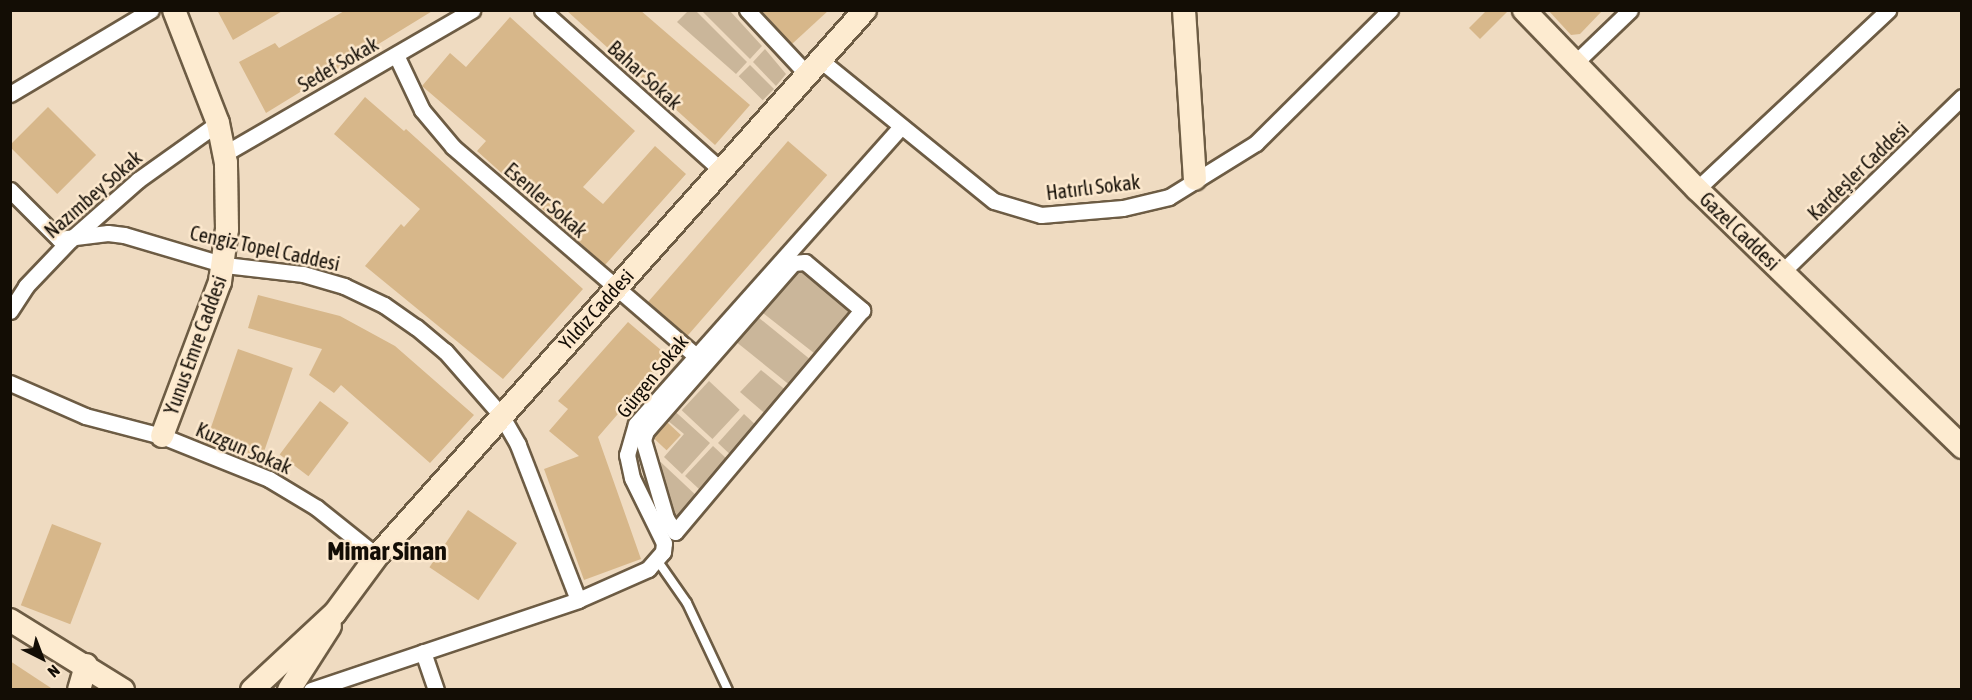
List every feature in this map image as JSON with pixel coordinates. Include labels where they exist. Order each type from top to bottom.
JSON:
[{"type":"street","points":[[10,94],[152,10]]},
{"type":"street","name":"Yunus Emre Caddesi","points":[[162,436],[225,265],[225,154],[218,123],[174,10]]},
{"type":"street","name":"Sedef Sokak","points":[[225,154],[472,10]]},
{"type":"street","name":"Bahar Sokak","points":[[542,10],[721,170]]},
{"type":"street","name":"Hatırlı Sokak","points":[[747,10],[812,66],[900,128],[994,201],[1041,215],[1123,208],[1169,197],[1256,143],[1390,10]]},
{"type":"street","name":"Yıldız Caddesi","points":[[252,690],[335,613],[377,556],[812,66],[865,10]]},
{"type":"street","points":[[1184,10],[1195,179]]},
{"type":"street","name":"Gazel Caddesi","points":[[1524,10],[1697,189],[1962,447]]},
{"type":"street","points":[[1575,63],[1630,10]]},
{"type":"street","points":[[1697,189],[1888,10]]},
{"type":"street","name":"Esenler Sokak","points":[[396,55],[422,110],[441,136],[615,289],[700,359]]},
{"type":"street","name":"Kardeşler Caddesi","points":[[1782,272],[1962,97]]},
{"type":"street","name":"Nazımbey Sokak","points":[[10,311],[26,286],[70,240],[154,167],[218,123]]},
{"type":"street","name":"Gürgen Sokak","points":[[657,560],[664,543],[632,478],[627,455],[630,437],[648,409],[700,359],[900,128]]},
{"type":"street","points":[[10,190],[47,230],[59,239],[70,240]]},
{"type":"street","name":"Cengiz Topel Caddesi","points":[[70,240],[108,233],[124,235],[225,265],[303,274],[344,286],[384,305],[445,351],[501,415],[518,445],[578,600]]},
{"type":"street","points":[[796,262],[805,262],[862,307],[675,532],[666,518],[644,436],[700,359],[796,262]]},
{"type":"street","name":"Kuzgun Sokak","points":[[10,383],[86,416],[162,436],[286,488],[377,556]]},
{"type":"street","points":[[311,690],[578,600],[637,576],[657,560]]},
{"type":"street","name":"Yıldız Caddesi","points":[[289,690],[319,647],[335,613]]},
{"type":"street","points":[[10,620],[123,690]]},
{"type":"street","points":[[423,652],[436,690]]},
{"type":"street","points":[[79,690],[86,666]]},
{"type":"lane","points":[[657,560],[687,603],[729,690]]},
{"type":"shaded area","points":[[688,11],[696,11],[747,62],[736,74],[677,22]]},
{"type":"shaded area","points":[[702,11],[730,11],[762,46],[750,59]]},
{"type":"shaded area","points":[[765,49],[786,74],[776,86],[753,62]]},
{"type":"shaded area","points":[[750,65],[774,89],[763,100],[739,76]]},
{"type":"shaded area","points":[[792,268],[798,273],[802,269],[858,309],[819,357],[758,309]]},
{"type":"shaded area","points":[[753,313],[813,361],[792,387],[732,339]]},
{"type":"shaded area","points":[[761,370],[788,392],[770,418],[740,392]]},
{"type":"shaded area","points":[[709,381],[740,410],[712,439],[682,410]]},
{"type":"shaded area","points":[[669,406],[710,443],[682,474],[664,457],[684,434],[667,420],[648,438]]},
{"type":"shaded area","points":[[744,414],[759,428],[735,459],[718,443]]},
{"type":"shaded area","points":[[713,446],[731,463],[703,493],[685,476]]},
{"type":"shaded area","points":[[650,452],[700,499],[676,529]]},
{"type":"building","points":[[217,10],[284,10],[233,40]]},
{"type":"building","points":[[346,10],[434,10],[266,113],[239,62],[275,43],[279,48]]},
{"type":"building","points":[[566,10],[640,10],[750,105],[715,145]]},
{"type":"building","points":[[761,10],[829,10],[792,44]]},
{"type":"building","points":[[1487,10],[1509,10],[1480,39],[1469,28]]},
{"type":"building","points":[[1548,10],[1603,10],[1580,34],[1571,35]]},
{"type":"building","points":[[510,17],[635,131],[583,187],[603,204],[655,146],[686,174],[605,265],[477,151],[486,141],[422,86],[450,53],[466,67]]},
{"type":"building","points":[[365,97],[404,131],[406,129],[583,289],[503,379],[365,266],[401,224],[404,227],[420,209],[334,134]]},
{"type":"building","points":[[48,107],[96,155],[57,194],[10,147]]},
{"type":"building","points":[[788,141],[827,175],[688,336],[648,302]]},
{"type":"building","points":[[258,295],[340,316],[395,346],[474,415],[430,463],[341,385],[334,393],[309,375],[322,349],[248,328]]},
{"type":"building","points":[[628,322],[668,356],[598,437],[641,559],[584,580],[544,469],[579,456],[549,431],[568,409],[558,401]]},
{"type":"building","points":[[238,349],[293,368],[260,462],[205,444]]},
{"type":"building","points":[[320,401],[349,423],[308,476],[280,455]]},
{"type":"building","points":[[667,422],[681,435],[667,450],[653,437]]},
{"type":"building","points":[[468,510],[517,543],[478,600],[429,567]]},
{"type":"building","points":[[52,524],[101,543],[70,624],[21,605]]},
{"type":"building","points":[[10,661],[54,690],[10,690]]},
{"type":"district","name":"Mimar Sinan","points":[[387,552]]}]
